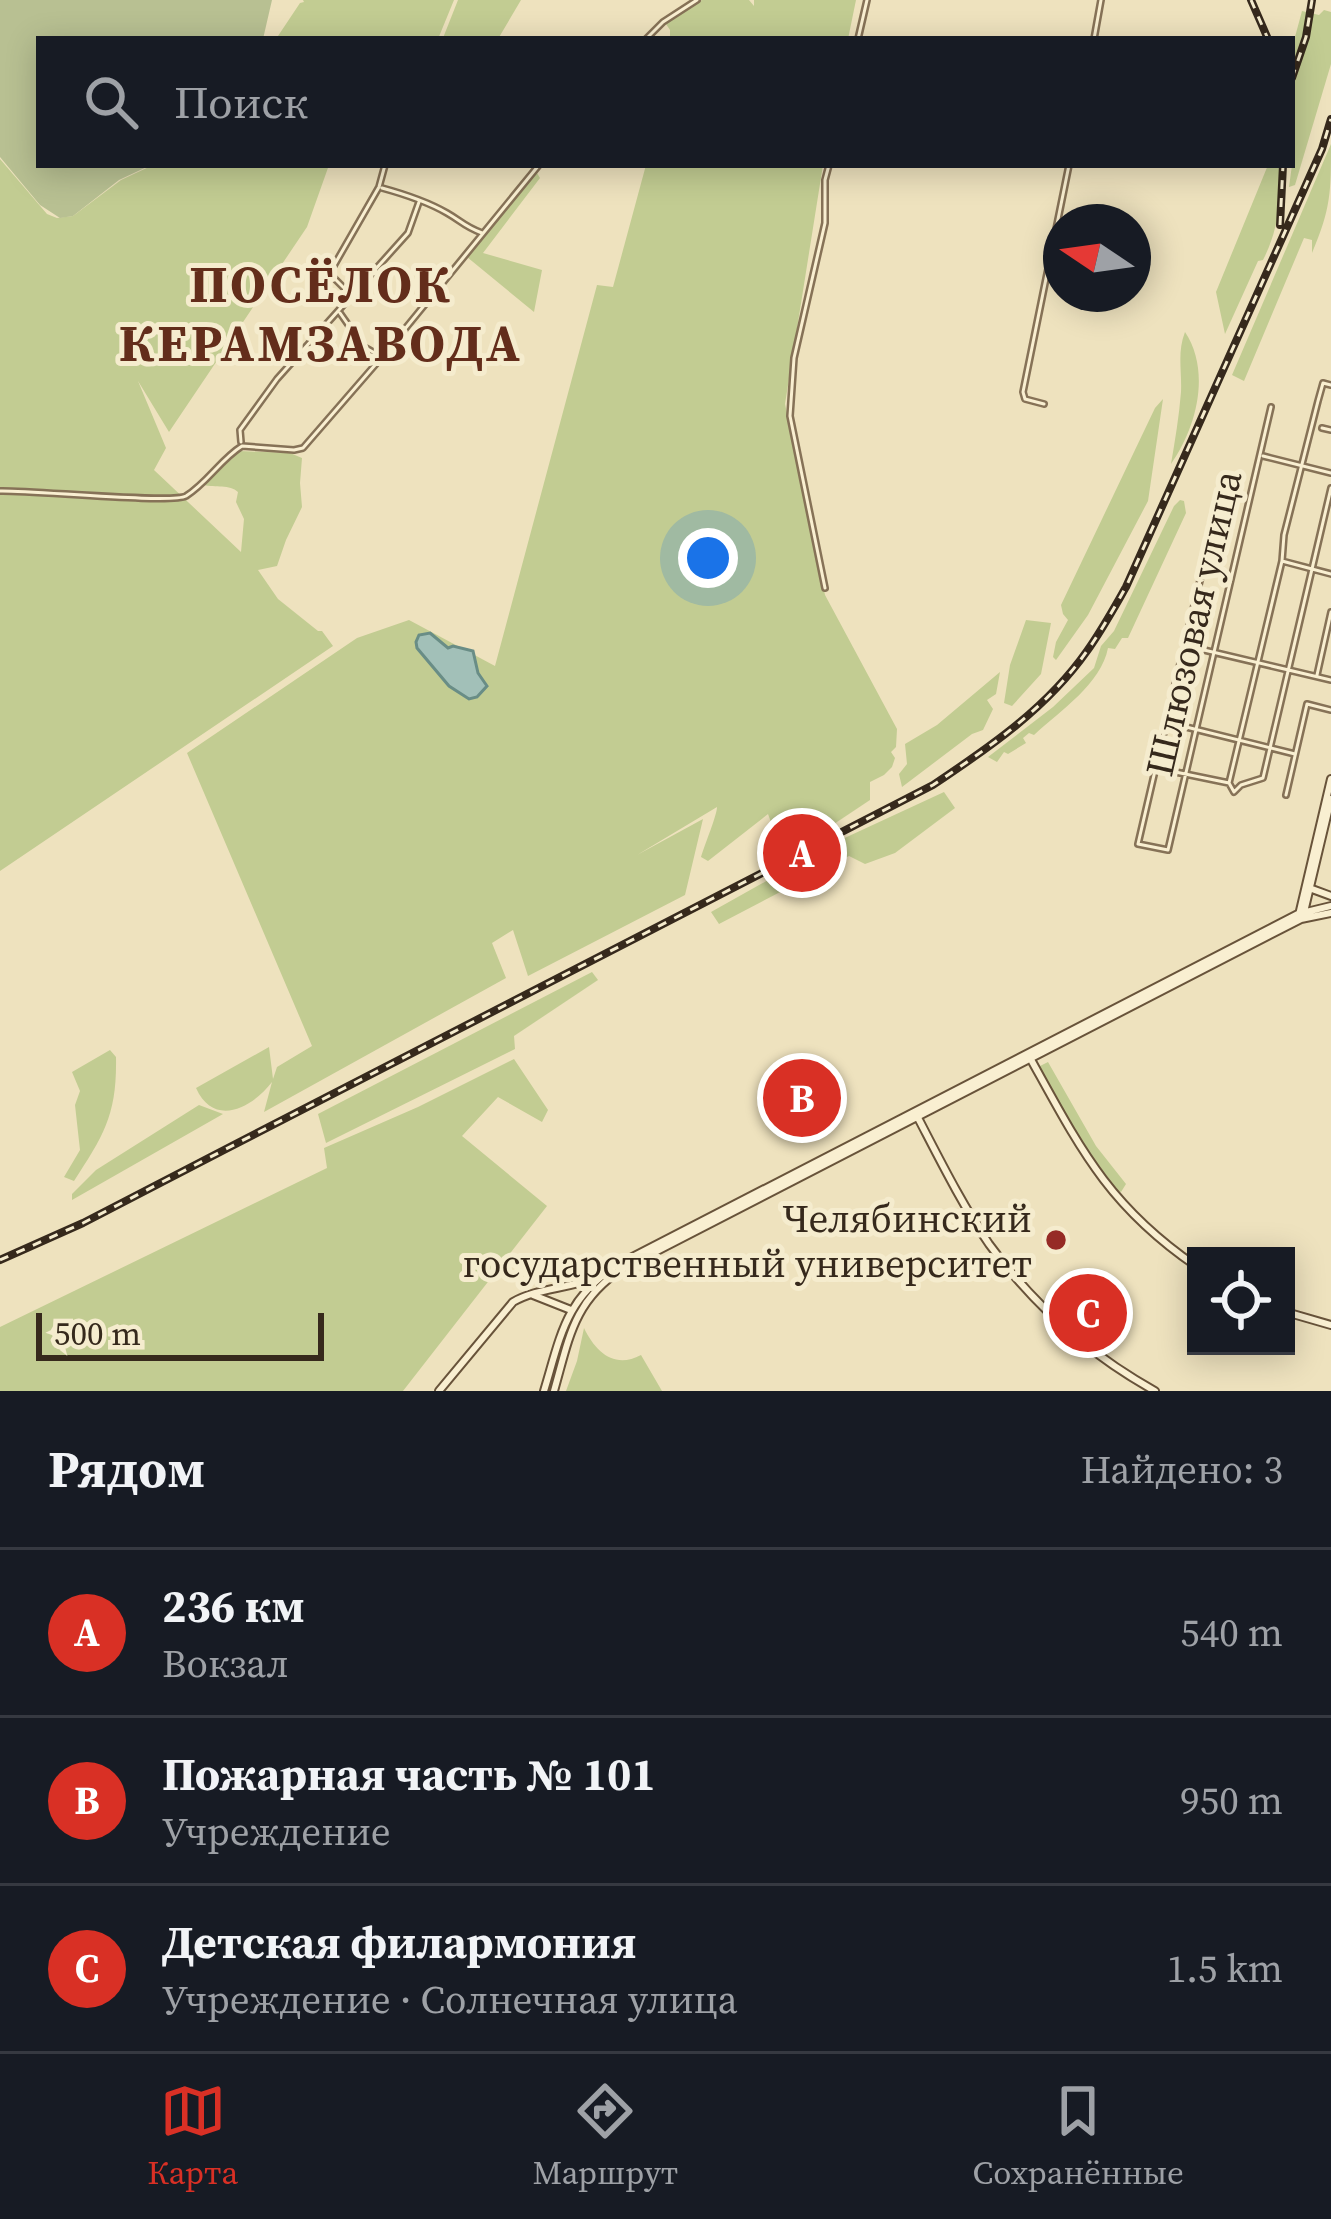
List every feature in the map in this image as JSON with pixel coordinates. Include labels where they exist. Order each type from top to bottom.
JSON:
[{"type":"main road","points":[[1301,915],[1331,782]]},
{"type":"main road","points":[[1301,915],[1331,799]]},
{"type":"main road","points":[[1311,886],[1331,896]]},
{"type":"main road","points":[[544,1391],[561,1334],[590,1295],[622,1269],[1301,915],[1331,909]]},
{"type":"main road","points":[[1028,1054],[1098,1175],[1141,1222],[1187,1259]]},
{"type":"main road","points":[[916,1113],[964,1204],[1018,1279],[1086,1345],[1155,1391]]},
{"type":"main road","points":[[439,1391],[519,1298],[604,1274],[757,1196]]},
{"type":"main road","points":[[554,1391],[584,1291],[604,1274]]},
{"type":"main road","points":[[530,1294],[576,1311]]},
{"type":"main road","points":[[1295,1315],[1331,1325]]},
{"type":"street","points":[[649,36],[697,0]]},
{"type":"street","points":[[859,36],[867,0]]},
{"type":"street","points":[[1095,36],[1101,0]]},
{"type":"street","points":[[353,297],[333,277],[332,269],[379,188],[385,168]]},
{"type":"street","points":[[0,491],[182,499],[242,446],[303,448],[537,168]]},
{"type":"street","points":[[825,588],[790,416],[794,358],[825,223],[828,168]]},
{"type":"street","points":[[1044,404],[1025,399],[1023,392],[1068,168]]},
{"type":"street","points":[[379,188],[452,215],[483,234]]},
{"type":"street","points":[[242,446],[240,430],[250,414],[408,233],[418,202]]},
{"type":"street","points":[[339,311],[356,343],[382,357]]},
{"type":"street","points":[[1331,385],[1323,383],[1284,535],[1282,561],[1229,783],[1234,792],[1263,778],[1331,488]]},
{"type":"street","name":"Шлюзовая улица","points":[[1156,768],[1138,844],[1168,850],[1270,407]]},
{"type":"street","points":[[1322,428],[1331,430]]},
{"type":"street","points":[[1260,455],[1331,473]]},
{"type":"street","points":[[1210,539],[1166,722],[1295,754]]},
{"type":"street","points":[[1282,561],[1331,574]]},
{"type":"street","points":[[1317,677],[1331,612]]},
{"type":"street","points":[[1184,646],[1331,680]]},
{"type":"street","points":[[1286,795],[1307,704],[1331,710]]},
{"type":"street","points":[[1164,732],[1156,768],[1229,783]]},
{"type":"green space","points":[[0,0],[272,0],[264,36],[36,36],[36,168],[145,168],[119,180],[73,216],[60,218],[40,205],[0,157]]},
{"type":"green space","points":[[454,0],[439,36],[278,36],[304,2]]},
{"type":"green space","points":[[458,0],[521,0],[500,36],[444,36]]},
{"type":"green space","points":[[702,0],[749,0],[754,6],[754,0],[856,0],[849,36],[670,36],[666,24]]},
{"type":"green space","points":[[1324,10],[1331,12],[1331,64],[1295,185],[1289,187],[1295,168],[1295,37],[1302,11],[1319,15]]},
{"type":"green space","points":[[1331,144],[1323,224],[1312,253],[1312,240],[1304,238],[1244,381],[1232,375]]},
{"type":"green space","points":[[0,159],[47,214],[57,218],[73,216],[121,180],[147,168],[328,168],[307,227],[169,432],[138,381],[166,448],[154,470],[241,552],[244,519],[236,502],[238,492],[204,485],[240,451],[290,453],[302,458],[302,507],[277,566],[258,570],[278,599],[322,631],[333,646],[0,871]]},
{"type":"green space","points":[[645,168],[823,168],[785,404],[825,595],[897,729],[892,767],[870,782],[870,800],[782,852],[768,814],[708,861],[701,857],[717,807],[637,855],[703,819],[685,895],[528,976],[513,930],[492,943],[506,978],[264,1112],[272,1082],[244,1106],[223,1111],[213,1108],[196,1088],[269,1047],[273,1079],[277,1067],[312,1046],[187,753],[357,638],[409,620],[495,666],[597,285],[613,287]]},
{"type":"green space","points":[[1267,168],[1281,168],[1276,225],[1225,334],[1216,292]]},
{"type":"green space","points":[[537,173],[540,178],[483,253],[542,270],[534,312],[467,257]]},
{"type":"green space","points":[[1185,332],[1197,364],[1198,399],[1188,433],[1171,464],[1180,401],[1180,354]]},
{"type":"green space","points":[[1163,399],[1148,501],[1088,615],[1056,660],[1056,642],[1068,620],[1061,605]]},
{"type":"green space","points":[[1180,500],[1186,513],[1128,638],[1122,638],[1115,649],[1108,648],[1089,685],[1034,735],[1023,738],[1026,743],[1004,752],[997,762],[988,757],[1094,668],[1101,646],[1114,631]]},
{"type":"green space","points":[[1026,620],[1051,623],[1041,674],[1012,706],[1004,703],[1010,665]]},
{"type":"green space","points":[[1000,672],[996,694],[987,700],[993,709],[983,730],[902,787],[899,774],[907,764],[905,744],[937,725]]},
{"type":"green space","points":[[944,792],[955,808],[895,853],[865,864],[849,856],[719,924],[711,912],[836,842]]},
{"type":"green space","points":[[592,972],[598,980],[514,1036],[515,1049],[326,1143],[318,1114]]},
{"type":"green space","points":[[110,1050],[116,1057],[111,1110],[101,1137],[74,1181],[64,1177],[80,1150],[75,1105],[80,1091],[72,1072]]},
{"type":"green space","points":[[514,1059],[548,1110],[542,1122],[498,1097],[462,1136],[547,1206],[403,1391],[0,1391],[0,1327],[327,1168],[324,1148]]},
{"type":"green space","points":[[1048,1062],[1096,1146],[1126,1184],[1121,1192],[1085,1145],[1038,1067]]},
{"type":"green space","points":[[199,1105],[223,1114],[72,1200],[72,1194],[96,1170]]},
{"type":"green space","points":[[584,1328],[607,1356],[623,1360],[641,1355],[662,1391],[566,1391]]},
{"type":"water","points":[[430,633],[448,648],[473,651],[487,686],[477,697],[469,699],[449,686],[417,648],[419,635]]},
{"type":"railway","points":[[1251,0],[1267,36]]},
{"type":"railway","points":[[1295,69],[1312,0]]},
{"type":"railway","points":[[0,1260],[83,1223],[933,785],[1016,725],[1071,672],[1126,587],[1322,149],[1331,119]]},
{"type":"railway","points":[[1280,225],[1283,168]]},
{"type":"place","name":"236 км","points":[[802,853]]},
{"type":"place","name":"Пожарная часть № 101","points":[[802,1098]]},
{"type":"place","name":"Челябинский государственный университет","points":[[1056,1240]]},
{"type":"place","name":"Детская филармония","points":[[1088,1313]]},
{"type":"district","name":"ПОСЁЛОК КЕРАМЗАВОДА","points":[[321,313]]}]
